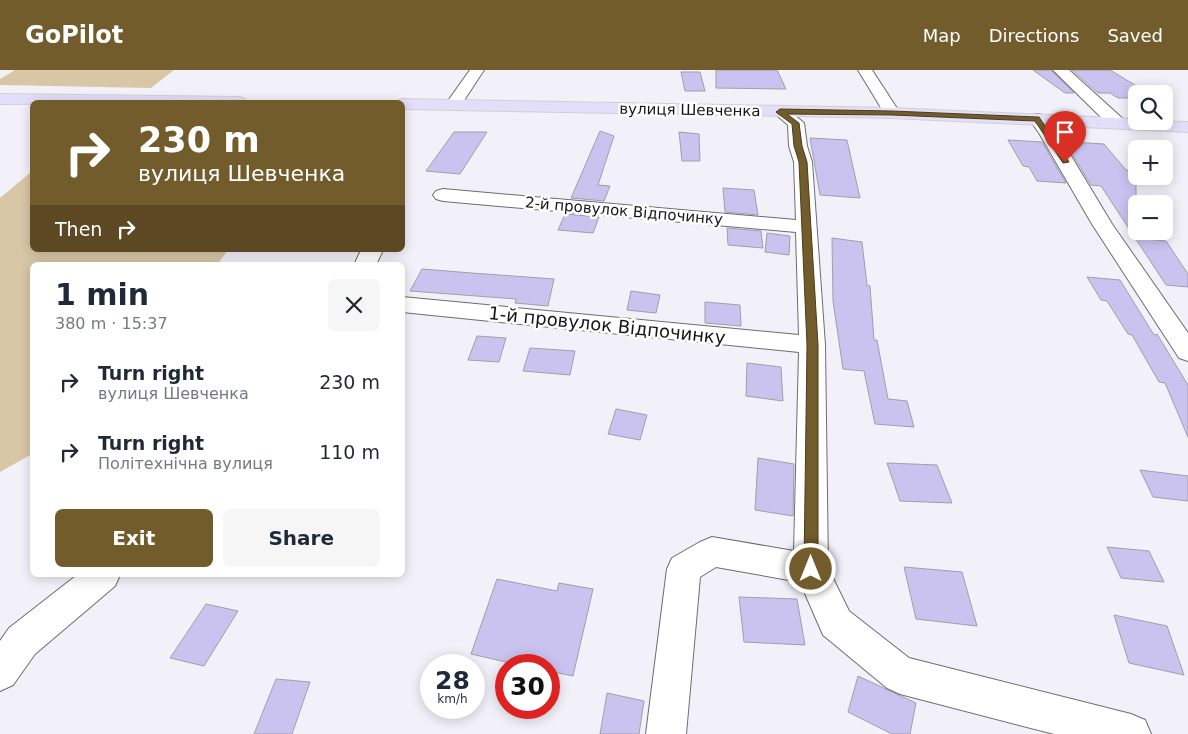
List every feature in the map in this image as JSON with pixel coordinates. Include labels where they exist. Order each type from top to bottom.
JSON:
[{"type":"main road","points":[[0,99],[80,100]]},
{"type":"main road","name":"вулиця Шевченка","points":[[405,104],[892,113],[1188,127]]},
{"type":"street","points":[[453,105],[477,70]]},
{"type":"street","points":[[865,70],[892,113]]},
{"type":"street","points":[[1060,70],[1117,123]]},
{"type":"street","points":[[780,112],[796,123],[798,146],[803,162],[812,345],[811,569],[836,623],[900,675],[1132,734]]},
{"type":"street","points":[[1037,119],[1047,131],[1102,224],[1188,352]]},
{"type":"street","name":"2-й провулок Відпочинку","points":[[443,195],[806,227]]},
{"type":"street","name":"1-й провулок Відпочинку","points":[[405,304],[812,345]]},
{"type":"street","points":[[666,734],[684,569],[712,552],[811,569]]},
{"type":"street","points":[[0,672],[22,641],[101,577]]},
{"type":"shaded area","points":[[15,70],[174,70],[151,88],[0,85],[0,79]]},
{"type":"shaded area","points":[[30,173],[30,252],[227,252],[219,262],[30,262],[30,455],[0,472],[0,198]]},
{"type":"building","points":[[716,70],[777,70],[786,89],[716,88]]},
{"type":"building","points":[[1033,70],[1051,70],[1074,93],[1065,93]]},
{"type":"building","points":[[1072,70],[1110,70],[1135,85],[1128,85],[1128,98],[1118,98],[1110,93],[1098,93]]},
{"type":"building","points":[[681,72],[700,72],[705,91],[685,91]]},
{"type":"building","points":[[600,131],[614,136],[598,185],[610,186],[604,201],[571,198]]},
{"type":"building","points":[[454,132],[487,132],[460,174],[426,171]]},
{"type":"building","points":[[679,132],[699,134],[700,161],[682,161]]},
{"type":"building","points":[[810,138],[847,140],[860,198],[820,195]]},
{"type":"building","points":[[1008,140],[1042,142],[1066,183],[1037,181],[1029,167],[1023,166]]},
{"type":"building","points":[[1072,142],[1104,144],[1128,170],[1128,185],[1136,185],[1136,195],[1128,195],[1128,227],[1101,186],[1091,185],[1066,144],[1074,144]]},
{"type":"building","points":[[723,188],[754,190],[758,215],[725,212]]},
{"type":"building","points":[[565,214],[599,217],[593,233],[558,230]]},
{"type":"building","points":[[727,228],[761,231],[763,248],[728,245]]},
{"type":"building","points":[[767,233],[790,236],[789,255],[765,252]]},
{"type":"building","points":[[832,238],[862,242],[867,285],[870,286],[874,340],[877,340],[888,399],[907,401],[914,427],[875,424],[864,371],[843,369],[833,301]]},
{"type":"building","points":[[1136,240],[1166,241],[1188,274],[1188,287],[1166,285]]},
{"type":"building","points":[[422,269],[554,279],[548,306],[515,303],[516,299],[410,291]]},
{"type":"building","points":[[1087,277],[1120,280],[1154,335],[1157,334],[1188,385],[1188,437],[1165,383],[1159,382],[1132,335],[1128,334],[1107,301],[1101,300]]},
{"type":"building","points":[[631,291],[660,295],[656,313],[627,310]]},
{"type":"building","points":[[705,302],[740,305],[741,326],[705,323]]},
{"type":"building","points":[[477,336],[506,338],[499,362],[468,360]]},
{"type":"building","points":[[530,348],[575,351],[570,375],[523,371]]},
{"type":"building","points":[[747,363],[781,367],[783,401],[746,396]]},
{"type":"building","points":[[616,409],[647,415],[640,440],[608,434]]},
{"type":"building","points":[[758,458],[794,464],[793,516],[755,510]]},
{"type":"building","points":[[887,463],[937,465],[952,503],[900,501]]},
{"type":"building","points":[[1140,470],[1188,476],[1188,501],[1153,497]]},
{"type":"building","points":[[1107,547],[1149,551],[1164,582],[1121,578]]},
{"type":"building","points":[[904,567],[962,572],[977,626],[916,619]]},
{"type":"building","points":[[497,579],[557,591],[559,583],[593,589],[573,676],[560,673],[560,654],[495,654],[495,660],[485,657],[485,654],[471,654]]},
{"type":"building","points":[[739,597],[797,599],[805,645],[744,642]]},
{"type":"building","points":[[206,604],[238,611],[204,666],[170,658]]},
{"type":"building","points":[[1114,615],[1167,626],[1184,675],[1129,663]]},
{"type":"building","points":[[858,676],[916,703],[910,734],[892,734],[848,712]]},
{"type":"building","points":[[276,679],[310,682],[292,734],[254,734]]},
{"type":"building","points":[[607,693],[644,701],[639,734],[600,734]]},
{"type":"route","points":[[811,569],[812,345],[803,162],[798,146],[796,123],[780,112],[892,113],[1037,119],[1047,131],[1065,162]]}]
